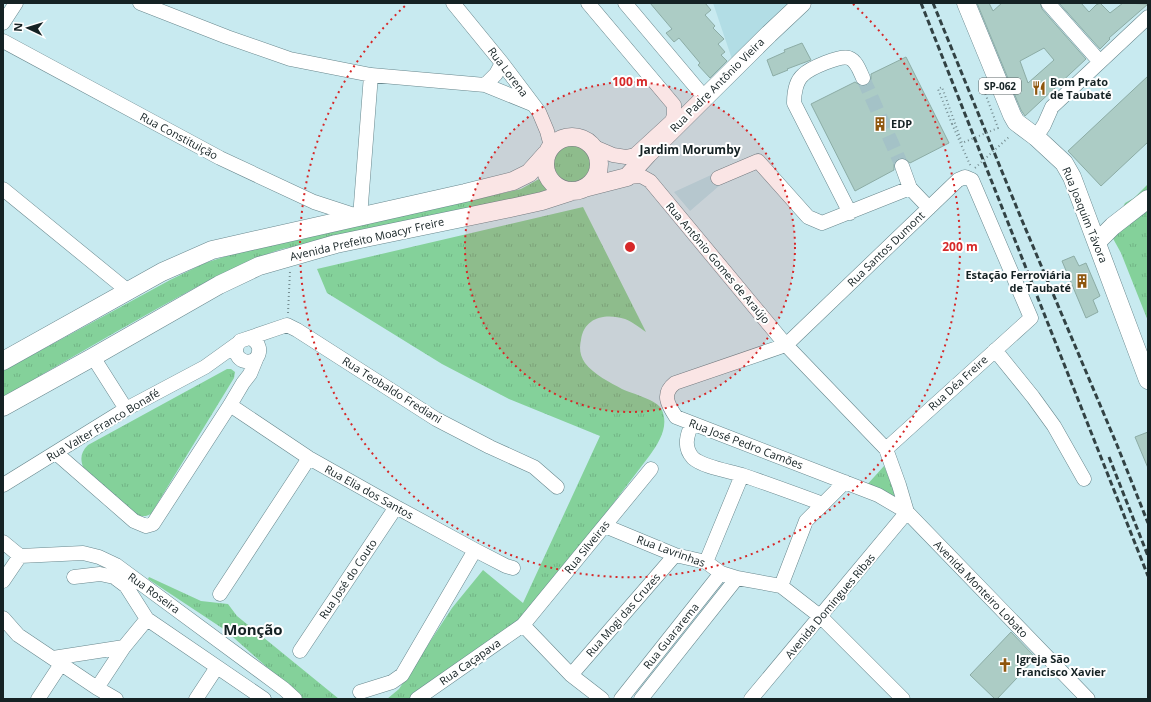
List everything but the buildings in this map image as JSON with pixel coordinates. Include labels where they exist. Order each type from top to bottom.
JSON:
[{"type":"main road","name":"Rua Padre Antônio Vieira","points":[[648,154],[802,3]]},
{"type":"main road","name":"Rua Joaquim Távora","points":[[966,3],[1016,122],[1036,136],[1064,163],[1072,176],[1148,380]]},
{"type":"main road","name":"Avenida Prefeito Moacyr Freire","points":[[3,361],[162,272],[212,250],[513,181],[529,173],[556,141],[571,136],[586,140],[592,146]]},
{"type":"main road","points":[[548,150],[545,163],[546,172],[550,180],[556,186],[564,190],[578,189],[593,180],[598,169],[599,161],[597,153],[592,146]]},
{"type":"main road","points":[[627,177],[648,154]]},
{"type":"main road","name":"Avenida Prefeito Moacyr Freire","points":[[3,407],[219,284],[259,266],[336,244],[542,201],[578,189],[627,177]]},
{"type":"main road","points":[[1097,242],[1113,226],[1148,199]]},
{"type":"street","points":[[3,23],[16,3]]},
{"type":"street","points":[[140,3],[227,37],[290,59],[371,75],[485,85],[532,104]]},
{"type":"street","name":"Rua Lorena","points":[[453,3],[502,63],[543,121],[548,150]]},
{"type":"street","name":"Avenida Prefeito Moacyr Freire","points":[[588,3],[674,105],[674,115],[672,121],[635,155],[626,157],[613,155],[592,146]]},
{"type":"street","points":[[625,3],[705,98]]},
{"type":"street","points":[[1048,3],[1100,62]]},
{"type":"street","points":[[1036,136],[1044,125],[1052,107],[1148,17]]},
{"type":"street","name":"Rua Constituição","points":[[3,41],[220,158],[314,202],[360,217]]},
{"type":"street","points":[[850,213],[794,103],[794,91],[802,75],[832,60],[848,58],[854,62],[863,78]]},
{"type":"street","points":[[485,85],[496,74],[502,63]]},
{"type":"street","points":[[360,217],[371,75]]},
{"type":"street","points":[[648,154],[647,164],[650,181]]},
{"type":"street","points":[[718,178],[758,161],[808,217],[822,224],[910,188]]},
{"type":"street","points":[[902,166],[910,188],[929,208]]},
{"type":"street","points":[[627,177],[641,176],[650,181]]},
{"type":"street","name":"Rua Santos Dumont","points":[[668,388],[674,383],[786,345],[958,180],[965,176],[972,180],[1031,318]]},
{"type":"street","name":"Rua Antônio Gomes de Araújo","points":[[650,181],[786,345],[886,449]]},
{"type":"street","points":[[3,189],[128,291]]},
{"type":"street","name":"Rua Déa Freire","points":[[886,449],[1031,318]]},
{"type":"street","name":"Rua Valter Franco Bonafé","points":[[3,485],[126,409],[205,367],[251,347],[283,327]]},
{"type":"street","name":"Rua Teobaldo Frediani","points":[[283,327],[298,330],[436,419],[490,447],[534,467],[557,487]]},
{"type":"street","points":[[56,453],[134,521],[146,526],[153,524],[254,367],[251,347],[236,352],[241,360],[243,383]]},
{"type":"street","points":[[995,350],[1054,426],[1084,479]]},
{"type":"street","points":[[93,357],[126,409]]},
{"type":"street","name":"Rua Valter Franco Bonafé","points":[[205,367],[241,360]]},
{"type":"street","name":"Rua José Pedro Camões","points":[[668,388],[666,394],[667,401],[676,417],[878,495],[907,512]]},
{"type":"street","name":"Rua Elia dos Santos","points":[[230,405],[309,458],[396,508],[506,566],[513,568]]},
{"type":"street","points":[[692,424],[687,435],[688,450],[693,458],[700,463],[742,475],[823,504]]},
{"type":"street","points":[[886,449],[900,485],[907,512]]},
{"type":"street","points":[[220,594],[309,458]]},
{"type":"street","name":"Rua Silveiras","points":[[523,625],[651,469]]},
{"type":"street","points":[[706,562],[742,475]]},
{"type":"street","points":[[781,586],[806,521],[845,482]]},
{"type":"street","name":"Rua José do Couto","points":[[300,651],[396,508]]},
{"type":"street","name":"Avenida Domingues Ribas","points":[[751,699],[821,617],[907,512]]},
{"type":"street","name":"Avenida Monteiro Lobato","points":[[907,512],[1088,699]]},
{"type":"street","name":"Rua Lavrinhas","points":[[605,526],[675,555],[706,562],[721,573],[737,578],[781,586],[821,617],[903,699]]},
{"type":"street","points":[[3,542],[20,556],[3,581]]},
{"type":"street","points":[[360,692],[392,682],[402,675],[475,550]]},
{"type":"street","name":"Rua Roseira","points":[[20,556],[83,553],[99,557],[116,564],[284,689],[295,699]]},
{"type":"street","name":"Rua Mogi das Cruzes","points":[[571,675],[675,555]]},
{"type":"street","name":"Rua Guararema","points":[[621,699],[721,573]]},
{"type":"street","points":[[74,577],[100,574],[114,577],[126,586],[147,619],[264,699]]},
{"type":"street","name":"Rua Guararema","points":[[641,699],[737,578]]},
{"type":"street","points":[[3,618],[18,635],[116,699]]},
{"type":"street","points":[[97,688],[124,647],[147,619]]},
{"type":"street","points":[[523,625],[593,697]]},
{"type":"street","name":"Rua Caçapava","points":[[417,699],[523,625]]},
{"type":"street","points":[[57,661],[124,647]]},
{"type":"street","points":[[38,699],[57,661]]},
{"type":"street","points":[[196,699],[217,666]]},
{"type":"path","points":[[981,82],[998,128],[962,143],[942,87],[938,89],[972,170],[1021,126]]},
{"type":"path","points":[[283,327],[290,256]]},
{"type":"shaded area","points":[[713,3],[795,3],[733,62]]},
{"type":"shaded area","points":[[711,175],[719,186],[690,211],[674,192]]},
{"type":"green space","points":[[572,139],[588,146],[594,155],[595,166],[592,176],[588,179],[569,187],[565,187],[555,181],[550,174],[548,167],[557,144],[562,141]]},
{"type":"green space","points":[[539,179],[549,192],[282,249],[265,255],[216,277],[153,311],[3,398],[3,371],[170,280],[205,263],[230,255],[521,189]]},
{"type":"green space","points":[[1148,184],[1148,321],[1121,253],[1110,233],[1125,203],[1134,198]]},
{"type":"green space","points":[[583,207],[646,332],[634,323],[618,317],[604,317],[597,319],[586,326],[583,332],[580,346],[582,358],[588,367],[602,378],[622,389],[650,400],[660,406],[664,416],[664,428],[662,434],[650,455],[530,613],[496,643],[410,699],[387,699],[399,689],[452,608],[483,570],[523,603],[600,436],[509,399],[442,364],[327,293],[317,269]]},
{"type":"green space","points":[[227,369],[231,369],[235,372],[234,378],[151,514],[146,516],[138,516],[83,467],[82,455],[88,445]]},
{"type":"green space","points":[[884,466],[901,506],[865,487]]},
{"type":"green space","points":[[149,577],[201,601],[228,604],[237,616],[339,699],[303,699],[225,630],[148,579]]},
{"type":"tunnel","points":[[863,78],[902,166]]},
{"type":"railway","points":[[921,3],[1148,576]]},
{"type":"railway","points":[[933,3],[1148,523]]},
{"type":"railway","points":[[1109,457],[1148,556]]},
{"type":"place","name":"Bom Prato de Taubaté","points":[[1039,88]]},
{"type":"place","name":"EDP","points":[[880,124]]},
{"type":"place","name":"Estação Ferroviária de Taubaté","points":[[1082,281]]},
{"type":"place","name":"Igreja São Francisco Xavier","points":[[1005,665]]},
{"type":"district","name":"Jardim Morumby","points":[[690,150]]},
{"type":"district","name":"Monção","points":[[253,630]]}]
